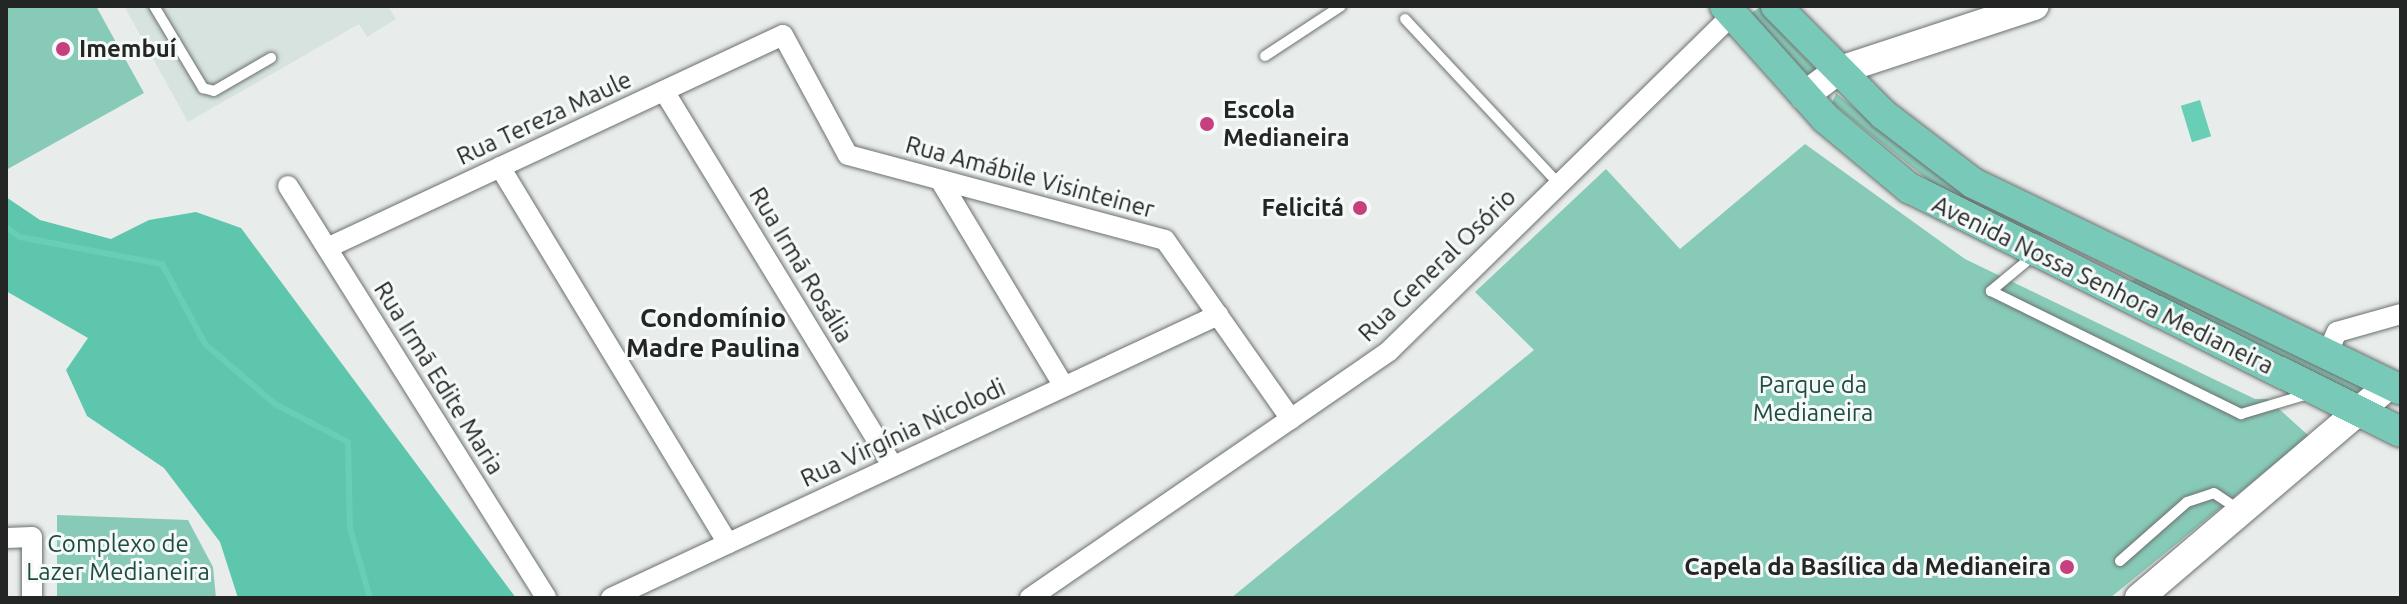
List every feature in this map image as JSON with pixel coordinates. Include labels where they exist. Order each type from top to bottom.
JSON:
[{"type":"main road","name":"Avenida Nossa Senhora Medianeira","points":[[1776,6],[1837,71],[1973,183],[2395,388]]},
{"type":"main road","name":"Avenida Nossa Senhora Medianeira","points":[[1733,9],[1804,96],[1909,188],[2034,254],[2401,432]]},
{"type":"street","points":[[1804,96],[1837,71],[2035,6]]},
{"type":"street","name":"Rua General Osório","points":[[1030,598],[1389,351],[1733,9]]},
{"type":"street","name":"Rua Tereza Maule","points":[[327,248],[783,35]]},
{"type":"street","name":"Rua Amábile Visinteiner","points":[[783,35],[848,155],[1165,240],[1291,419]]},
{"type":"street","name":"Rua Irmã Rosália","points":[[664,91],[893,466]]},
{"type":"street","points":[[500,167],[728,543]]},
{"type":"street","points":[[940,180],[1064,386]]},
{"type":"street","name":"Rua Irmã Edite Maria","points":[[288,186],[546,598]]},
{"type":"street","points":[[2327,354],[2337,332],[2401,314]]},
{"type":"street","name":"Rua Virgínia Nicolodi","points":[[611,598],[1218,315]]},
{"type":"street","points":[[2140,597],[2395,388]]},
{"type":"street","points":[[6,538],[32,537],[32,598]]},
{"type":"lane","points":[[154,6],[203,88],[214,91],[271,58]]},
{"type":"lane","points":[[1265,56],[1341,6]]},
{"type":"lane","points":[[1405,19],[1559,184]]},
{"type":"lane","points":[[2034,254],[1991,291],[2241,414],[2318,391]]},
{"type":"lane","points":[[2120,561],[2187,502],[2214,493],[2242,513]]},
{"type":"shaded area","points":[[124,6],[388,6],[396,19],[367,37],[359,24],[188,122]]},
{"type":"shaded area","points":[[2200,100],[2211,136],[2192,142],[2181,106]]},
{"type":"shaded area","points":[[6,197],[40,220],[111,239],[149,220],[196,212],[241,228],[516,598],[238,598],[220,542],[164,468],[87,416],[66,370],[88,338],[6,291]]},
{"type":"green space","name":"Imembuí","points":[[6,6],[96,6],[144,93],[6,170]]},
{"type":"green space","points":[[1762,6],[1787,39],[1818,71],[1806,74],[1751,13]]},
{"type":"green space","points":[[1836,93],[1893,139],[2041,231],[2041,239],[1929,181],[1832,103]]},
{"type":"green space","name":"Parque da Medianeira","points":[[1805,144],[1965,259],[2255,399],[2268,399],[2309,436],[2110,598],[1231,598],[1534,350],[1475,292],[1606,169],[1680,249]]},
{"type":"green space","points":[[2082,258],[2131,281],[2140,277],[2367,384],[2361,397]]},
{"type":"green space","name":"Complexo de Lazer Medianeira","points":[[57,515],[188,520],[213,567],[216,598],[57,598]]},
{"type":"waterway","points":[[6,227],[20,237],[162,264],[205,344],[275,404],[348,442],[350,528],[370,598]]},
{"type":"place","name":"Imembuí","points":[[63,49]]},
{"type":"place","name":"Escola Medianeira","points":[[1207,124]]},
{"type":"place","name":"Felicitá","points":[[1360,208]]},
{"type":"place","name":"Capela da Basílica da Medianeira","points":[[2067,567]]},
{"type":"district","name":"Condomínio Madre Paulina","points":[[713,333]]}]
